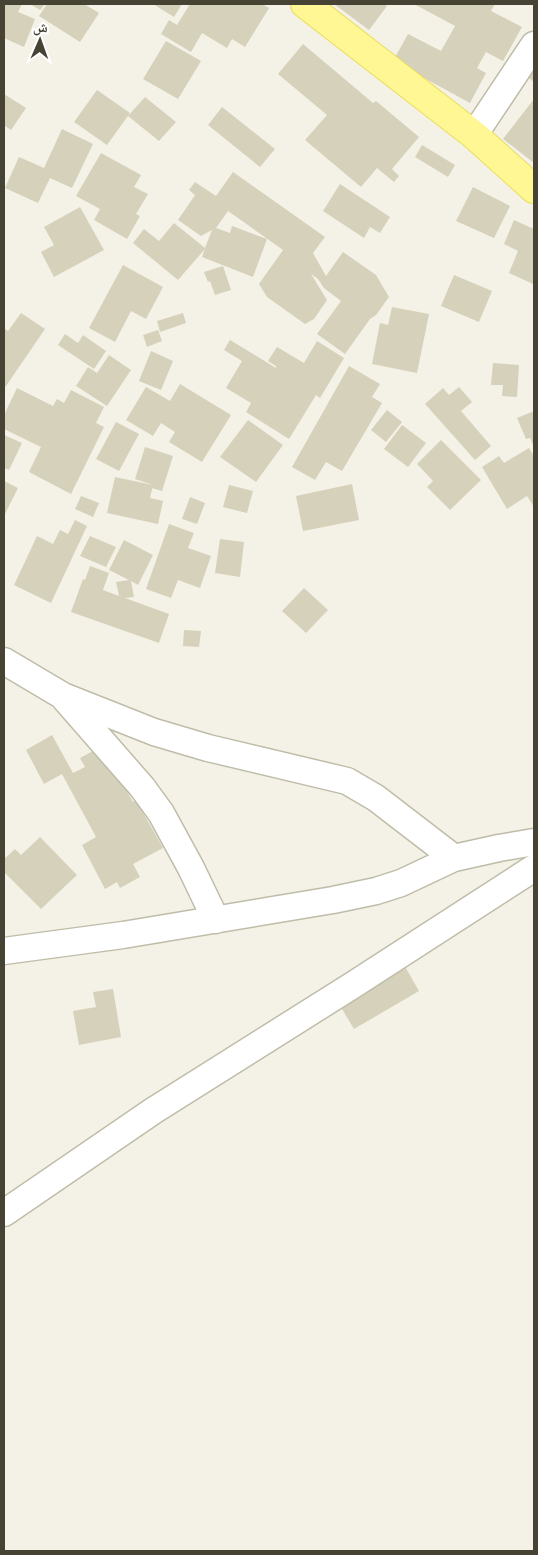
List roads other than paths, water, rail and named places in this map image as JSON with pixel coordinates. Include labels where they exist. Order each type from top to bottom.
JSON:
[{"type":"main road","points":[[305,4],[474,135],[534,189]]},
{"type":"street","points":[[474,135],[534,45]]},
{"type":"street","points":[[4,661],[63,696],[154,732],[208,748],[347,782],[376,798],[454,858]]},
{"type":"street","points":[[63,696],[142,787],[161,813],[191,868],[216,920]]},
{"type":"street","points":[[4,951],[123,935],[333,900],[376,891],[454,858],[534,842]]},
{"type":"street","points":[[4,1213],[153,1111],[534,868]]}]
